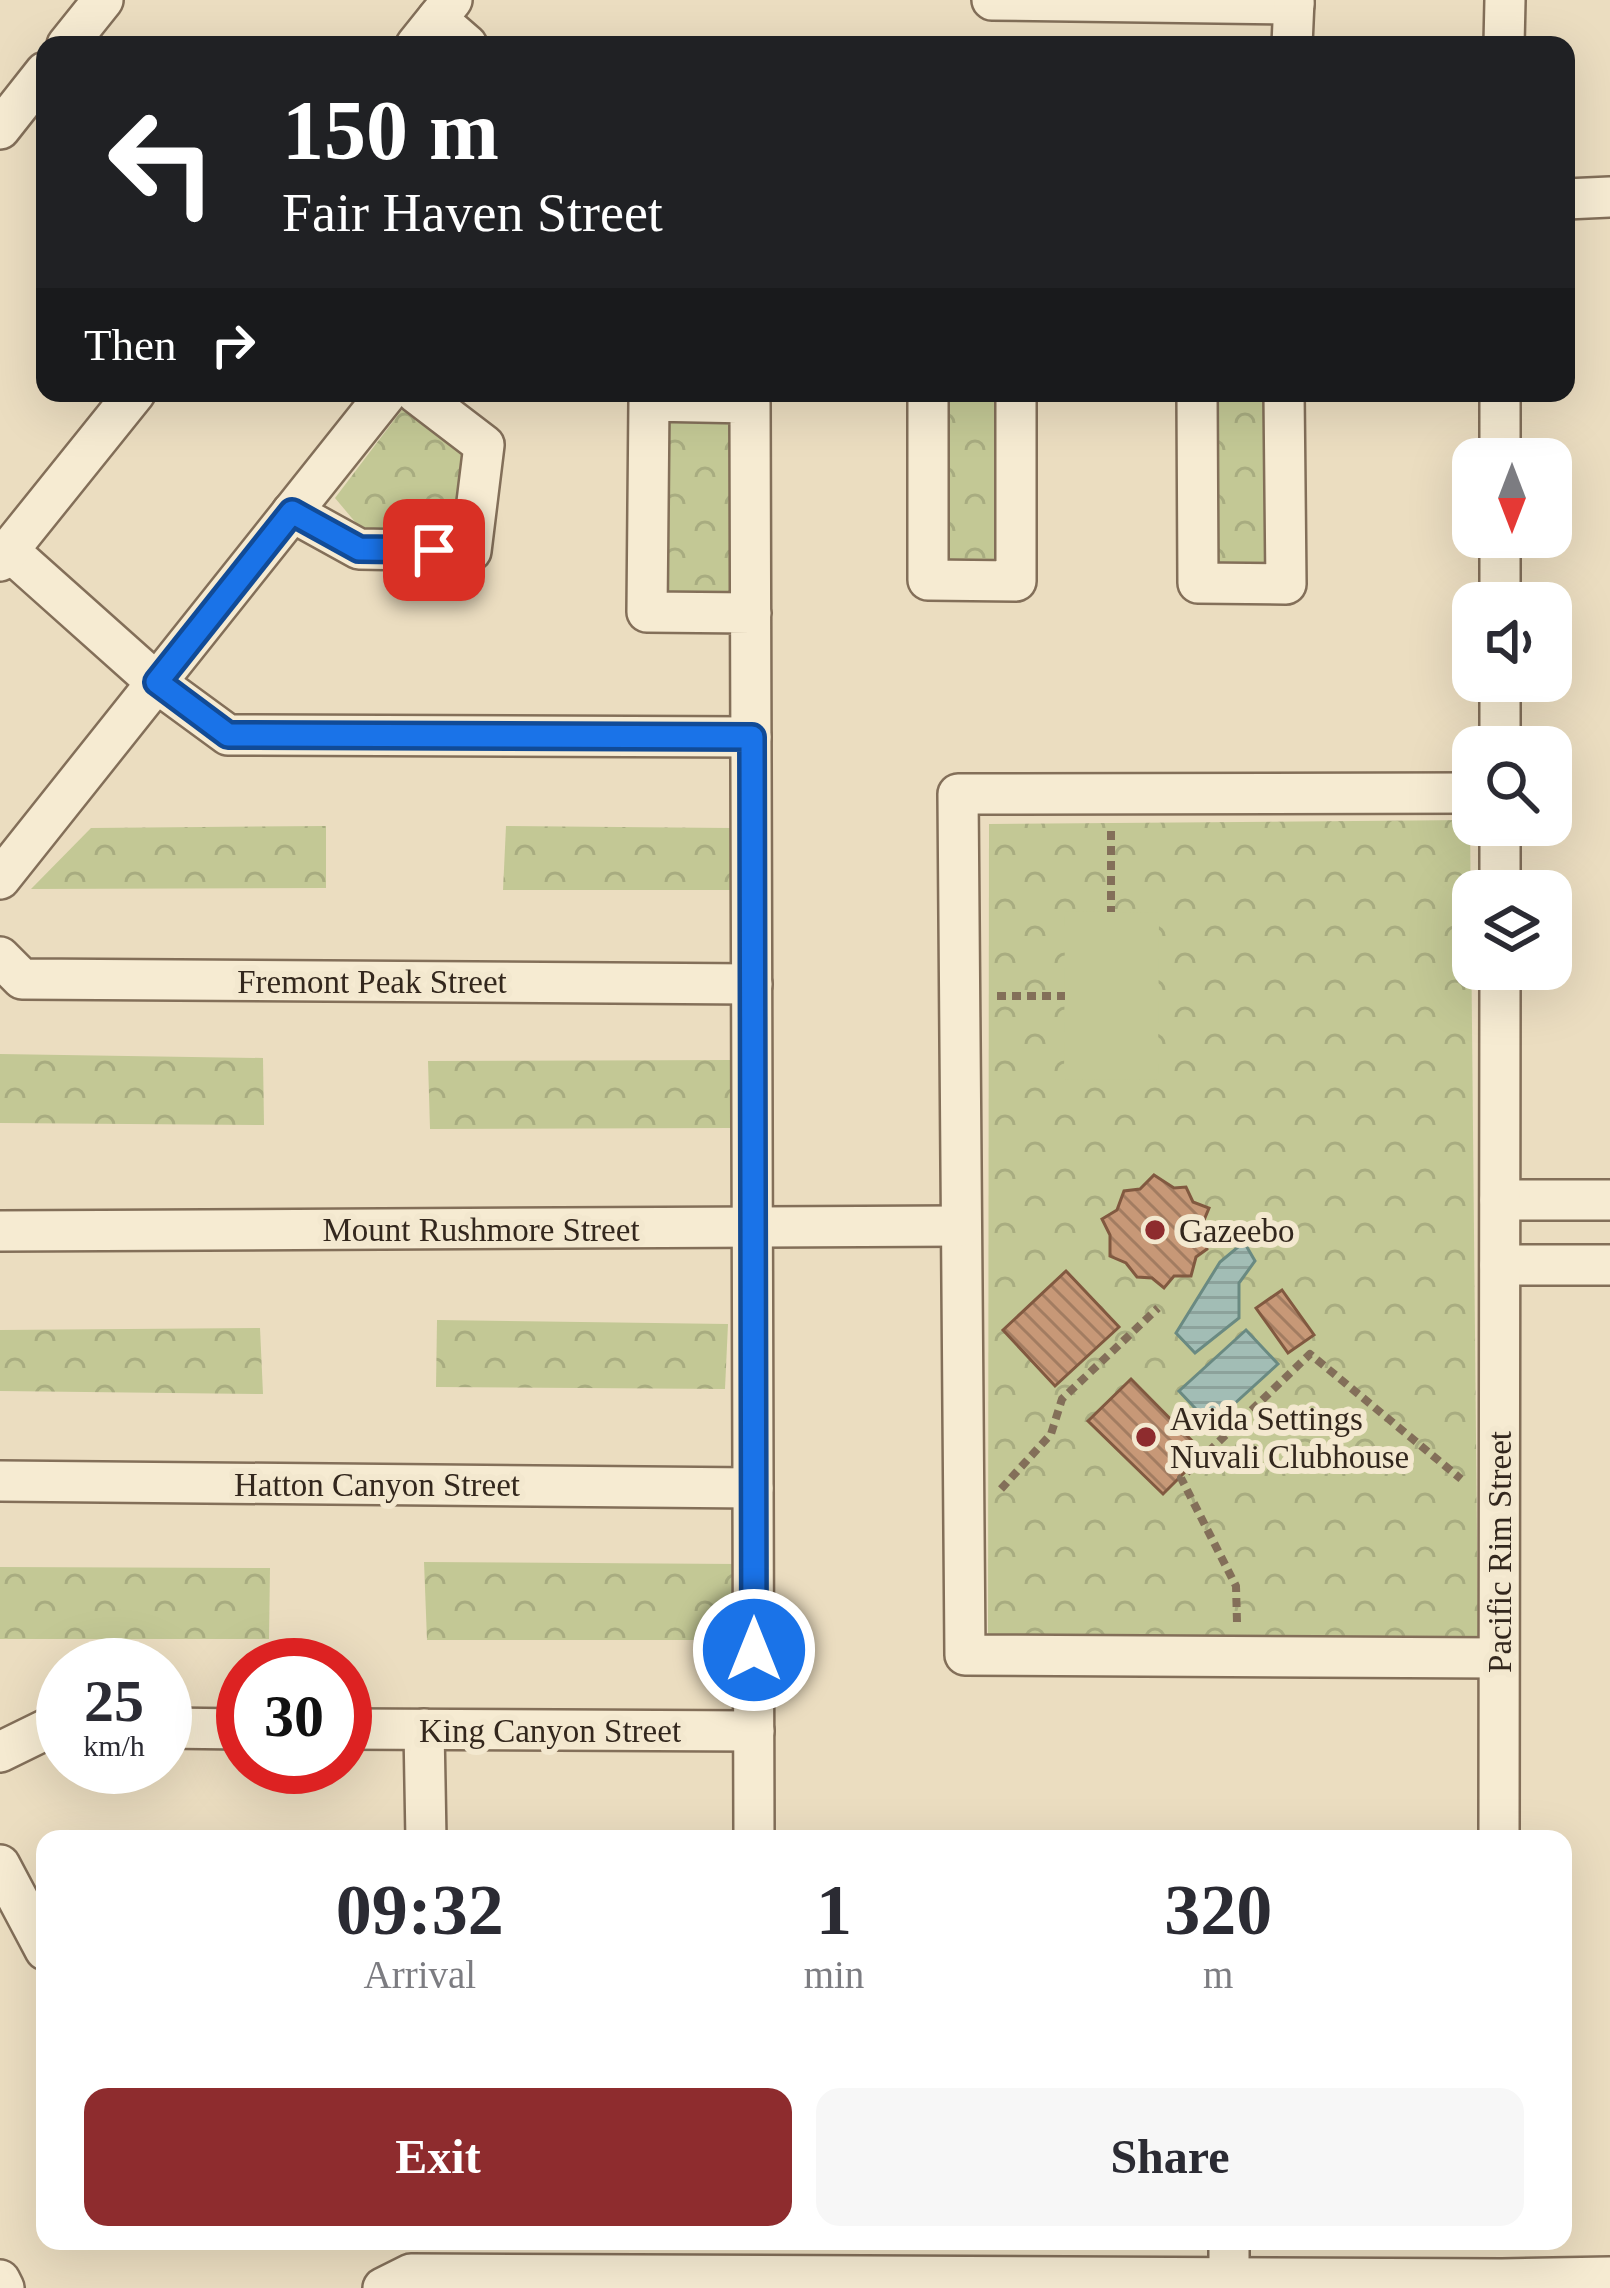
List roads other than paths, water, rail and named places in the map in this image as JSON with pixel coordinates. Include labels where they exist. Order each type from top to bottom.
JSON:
[{"type":"street","points":[[74,36],[103,0]]},
{"type":"street","points":[[992,0],[1294,2],[1292,36]]},
{"type":"street","points":[[1504,36],[1505,0]]},
{"type":"street","points":[[0,129],[36,83]]},
{"type":"street","points":[[1575,199],[1610,197]]},
{"type":"street","points":[[128,402],[4,555],[228,735],[752,737]]},
{"type":"street","points":[[0,879],[381,402]]},
{"type":"street","points":[[292,512],[359,549],[471,551],[484,445],[428,402]]},
{"type":"street","points":[[649,402],[646,612],[751,613]]},
{"type":"street","points":[[700,402],[750,403],[754,1830]]},
{"type":"street","points":[[928,402],[928,580],[1016,581],[1016,402]]},
{"type":"street","points":[[1197,402],[1198,583],[1286,584],[1284,402]]},
{"type":"street","points":[[1500,402],[1500,438]]},
{"type":"street","points":[[1452,793],[958,794],[965,1655],[1498,1658]]},
{"type":"street","name":"Fremont Peak Street","points":[[0,958],[22,979],[752,984]]},
{"type":"street","name":"Pacific Rim Street","points":[[1499,1830],[1500,990]]},
{"type":"street","points":[[1500,1200],[1610,1200]]},
{"type":"street","name":"Mount Rushmore Street","points":[[0,1231],[961,1226]]},
{"type":"street","points":[[1500,1265],[1610,1265]]},
{"type":"street","name":"Hatton Canyon Street","points":[[0,1481],[753,1487]]},
{"type":"street","name":"King Canyon Street","points":[[372,1729],[754,1731]]},
{"type":"street","points":[[424,1730],[426,1830]]},
{"type":"street","points":[[0,1752],[36,1734]]},
{"type":"street","points":[[0,1865],[36,1930]]},
{"type":"street","points":[[383,2288],[411,2274],[560,2281],[980,2259],[1229,2259],[1610,2276]]},
{"type":"street","points":[[0,2280],[4,2288]]},
{"type":"water","points":[[1244,1242],[1255,1261],[1239,1283],[1239,1318],[1195,1353],[1176,1333],[1220,1262]]},
{"type":"water","points":[[1246,1330],[1278,1364],[1211,1425],[1179,1391]]},
{"type":"place","name":"Gazeebo","points":[[1155,1230]]},
{"type":"place","name":"Avida Settings Nuvali Clubhouse","points":[[1146,1437]]}]
